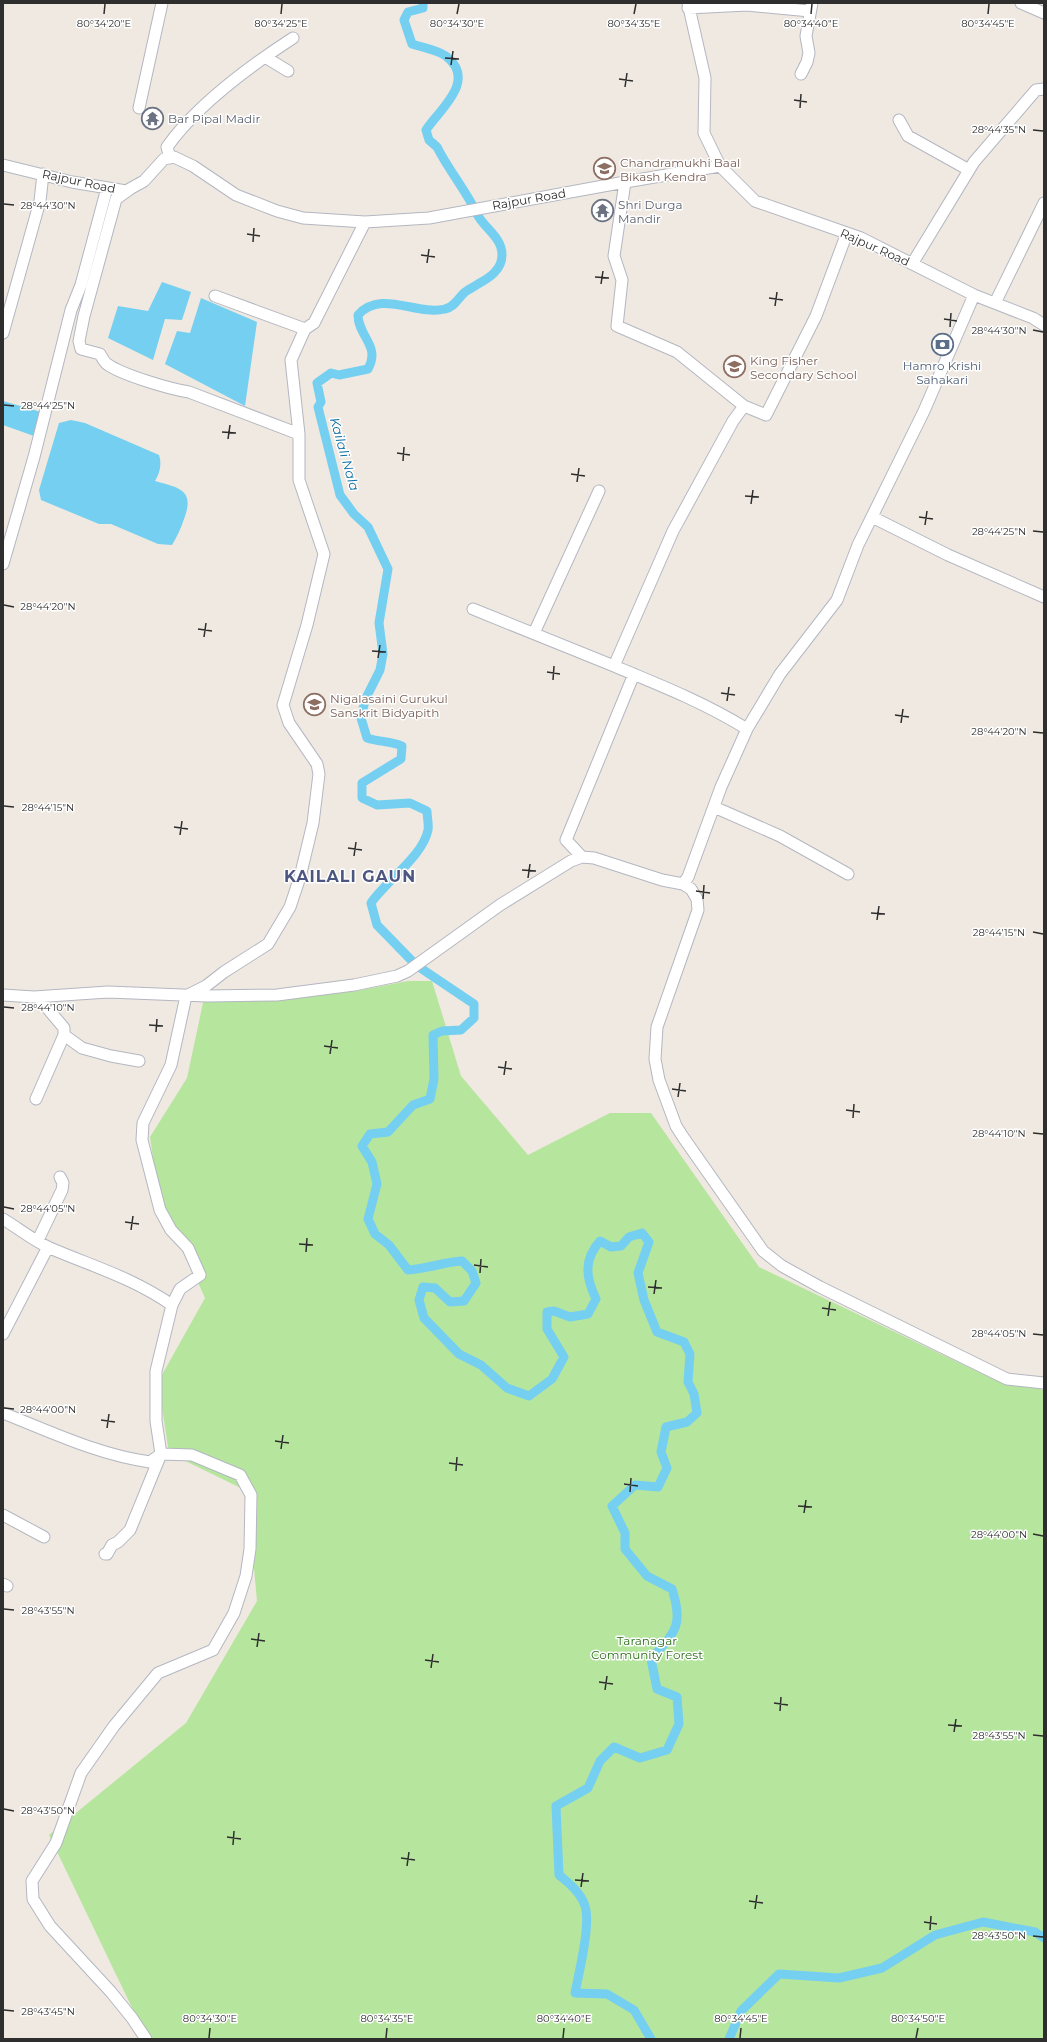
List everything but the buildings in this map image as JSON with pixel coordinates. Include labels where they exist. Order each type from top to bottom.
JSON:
[{"type":"street","points":[[139,108],[162,3]]},
{"type":"street","points":[[1021,3],[1044,13]]},
{"type":"street","points":[[720,166],[704,133],[705,78],[688,5],[811,7],[806,36],[809,52],[801,74]]},
{"type":"street","points":[[170,158],[167,147],[177,133],[225,88],[265,57],[293,38]]},
{"type":"street","points":[[265,57],[288,71]]},
{"type":"street","points":[[912,264],[974,162],[1036,90],[1044,89]]},
{"type":"street","points":[[899,120],[908,136],[969,170]]},
{"type":"street","name":"Rajpur Road","points":[[3,165],[72,182],[126,191],[144,181],[164,159],[174,157],[193,166],[236,196],[277,211],[303,218],[365,222],[430,218],[720,166],[755,201],[861,238],[974,295],[1033,318],[1044,325]]},
{"type":"street","points":[[3,333],[40,201],[43,174]]},
{"type":"street","points":[[625,182],[614,256],[622,280],[617,326],[677,352],[744,406],[766,415],[816,316],[847,233]]},
{"type":"street","points":[[132,187],[116,199],[84,316],[79,341],[81,349],[100,354],[106,364],[130,375],[170,389],[189,392],[298,434]]},
{"type":"street","points":[[3,564],[34,456],[71,310],[81,285],[107,188]]},
{"type":"street","points":[[995,303],[1044,202]]},
{"type":"street","points":[[186,996],[206,986],[224,972],[268,944],[290,907],[300,877],[313,822],[318,774],[317,764],[289,723],[283,705],[307,625],[324,554],[299,480],[298,434],[291,360],[305,329],[314,322],[365,222]]},
{"type":"street","points":[[683,884],[688,877],[714,807],[746,729],[780,674],[837,600],[858,544],[924,411],[974,295]]},
{"type":"street","points":[[215,296],[305,329]]},
{"type":"street","points":[[614,666],[673,531],[733,421],[744,406]]},
{"type":"street","points":[[534,633],[599,491]]},
{"type":"street","points":[[872,517],[948,555],[1044,597]]},
{"type":"street","points":[[473,609],[689,696],[720,712],[746,729]]},
{"type":"street","points":[[582,857],[566,840],[634,674]]},
{"type":"street","points":[[714,807],[780,836],[824,862],[848,874]]},
{"type":"street","points":[[3,995],[38,997],[108,992],[186,996],[277,995],[354,985],[397,976],[408,971],[500,905],[571,861],[582,857],[594,858],[662,880],[683,884],[691,889],[697,899],[698,910],[657,1027],[655,1059],[659,1080],[676,1126],[763,1251],[782,1266],[820,1287],[1007,1379],[1044,1383]]},
{"type":"street","points":[[105,1554],[107,1554],[112,1545],[118,1542],[130,1530],[161,1454],[156,1422],[156,1371],[172,1305],[180,1289],[200,1275],[188,1248],[171,1230],[160,1210],[142,1140],[143,1123],[171,1065],[186,996]]},
{"type":"street","points":[[36,1099],[64,1035],[64,1028],[38,997]]},
{"type":"street","points":[[64,1035],[82,1048],[111,1056],[138,1061]]},
{"type":"street","points":[[38,1240],[62,1190],[63,1183],[60,1178]]},
{"type":"street","points":[[3,1219],[48,1247],[118,1274],[148,1289],[172,1305]]},
{"type":"street","points":[[3,1334],[48,1247]]},
{"type":"street","points":[[3,1413],[107,1453],[130,1460],[150,1462],[161,1454],[192,1455],[240,1475],[251,1495],[250,1549],[246,1576],[234,1613],[213,1650],[158,1673],[114,1726],[81,1773],[56,1843],[32,1881],[33,1899],[50,1926],[111,1992],[132,2018],[146,2039]]},
{"type":"street","points":[[3,1515],[44,1537]]},
{"type":"green space","name":"Taranagar Community Forest","points":[[408,981],[432,981],[461,1076],[528,1155],[610,1113],[651,1113],[759,1267],[989,1377],[1044,1390],[1044,2039],[147,2039],[49,1835],[186,1723],[257,1601],[247,1491],[169,1453],[158,1382],[205,1298],[158,1193],[150,1137],[187,1078],[204,998],[278,1000],[356,991]]},
{"type":"water","points":[[162,282],[191,292],[182,320],[165,319],[153,360],[108,338],[118,306],[148,311]]},
{"type":"water","points":[[201,298],[257,322],[245,406],[165,364],[177,331],[190,333]]},
{"type":"water","points":[[3,401],[41,412],[34,436],[3,425]]},
{"type":"water","points":[[71,420],[85,423],[159,455],[160,468],[155,481],[178,488],[186,496],[188,502],[183,522],[172,545],[158,544],[111,524],[99,524],[41,500],[39,490],[59,423]]},
{"type":"waterway","name":"Kailali Nala","points":[[423,3],[423,8],[408,12],[404,20],[412,44],[436,51],[447,57],[455,66],[458,76],[457,85],[453,95],[426,130],[429,140],[437,147],[479,217],[499,242],[502,255],[500,265],[494,273],[465,292],[448,308],[434,310],[399,305],[377,304],[367,308],[358,315],[361,329],[371,347],[372,354],[368,369],[339,375],[331,373],[317,383],[321,402],[318,407],[340,495],[354,514],[368,527],[388,569],[379,623],[383,654],[380,670],[365,700],[361,718],[367,738],[402,746],[401,759],[362,783],[362,798],[377,805],[410,803],[427,811],[428,830],[425,840],[412,859],[371,903],[377,925],[416,965],[474,1004],[474,1018],[461,1030],[442,1031],[433,1035],[434,1079],[430,1099],[413,1105],[388,1132],[370,1134],[362,1146],[372,1162],[377,1184],[368,1219],[375,1234],[389,1245],[408,1270],[462,1261],[472,1271],[476,1283],[464,1301],[450,1302],[435,1288],[423,1287],[419,1300],[424,1318],[459,1354],[481,1365],[507,1388],[529,1396],[552,1379],[564,1357],[547,1329],[547,1312],[554,1311],[570,1317],[588,1314],[596,1299],[588,1276],[589,1262],[595,1248],[600,1241],[611,1247],[621,1246],[629,1237],[642,1233],[649,1242],[638,1273],[644,1300],[657,1332],[684,1342],[690,1354],[688,1382],[694,1394],[697,1413],[687,1422],[666,1427],[661,1452],[667,1468],[658,1487],[635,1485],[612,1506],[625,1533],[625,1549],[647,1576],[672,1589],[676,1602],[677,1620],[675,1628],[666,1642],[651,1659],[657,1689],[677,1697],[679,1724],[667,1750],[640,1758],[614,1747],[600,1761],[588,1788],[556,1806],[559,1875],[571,1885],[581,1897],[585,1906],[586,1914],[586,1936],[575,1993],[607,1994],[634,2010],[651,2039]]},
{"type":"waterway","name":"Kailali Nala","points":[[729,2039],[741,2011],[779,1974],[839,1978],[882,1968],[935,1935],[983,1922],[1035,1932],[1044,1938]]},
{"type":"place","name":"Bar Pipal Madir","points":[[153,118]]},
{"type":"place","name":"Chandramukhi Baal Bikash Kendra","points":[[604,169]]},
{"type":"place","name":"Shri Durga Mandir","points":[[603,211]]},
{"type":"place","name":"Hamro Krishi Sahakari","points":[[942,344]]},
{"type":"place","name":"King Fisher Secondary School","points":[[734,367]]},
{"type":"place","name":"Nigalasaini Gurukul Sanskrit Bidyapith","points":[[314,705]]},
{"type":"district","name":"KAILALI GAUN","points":[[350,876]]}]
